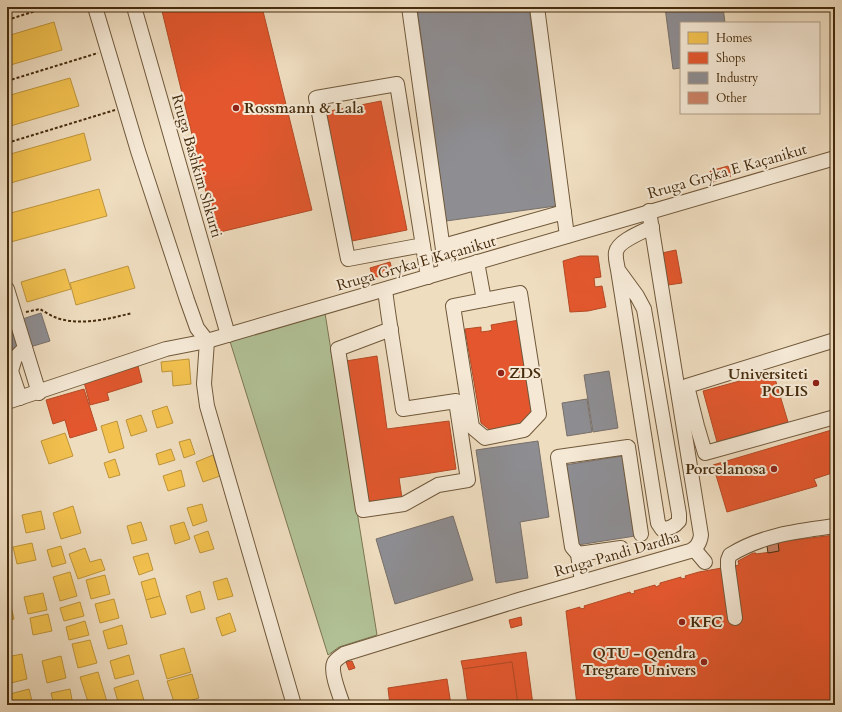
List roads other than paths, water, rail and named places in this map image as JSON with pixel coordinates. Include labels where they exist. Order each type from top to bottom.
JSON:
[{"type":"street","points":[[95,7],[125,107],[187,300],[197,328],[207,341],[204,384],[207,406],[294,705]]},
{"type":"street","name":"Rruga Bashkim Shkurti","points":[[134,7],[228,335]]},
{"type":"street","points":[[409,7],[446,271]]},
{"type":"street","points":[[537,7],[568,236]]},
{"type":"street","points":[[423,245],[348,259],[316,98],[397,84],[423,245],[428,277]]},
{"type":"street","name":"Rruga Gryka E Kaçanikut","points":[[13,400],[166,349],[207,341],[835,158]]},
{"type":"street","name":"Rruga Pandi Dardha","points":[[343,705],[333,667],[334,663],[344,654],[472,614],[694,549],[700,542],[701,536],[649,211]]},
{"type":"street","points":[[443,246],[564,212]]},
{"type":"street","points":[[618,270],[638,296],[644,309],[679,514],[679,521],[676,525],[667,529],[662,529],[658,523],[618,270],[616,250],[620,244],[652,227]]},
{"type":"street","points":[[477,262],[484,300]]},
{"type":"street","points":[[7,289],[39,392]]},
{"type":"street","points":[[385,290],[391,329],[403,409],[456,401],[468,480],[438,485],[404,504],[363,510],[338,349],[391,329]]},
{"type":"street","points":[[520,293],[539,414],[524,430],[485,438],[472,427],[453,306],[484,300],[520,293]]},
{"type":"street","points":[[835,340],[687,386],[705,453],[835,417]]},
{"type":"street","points":[[13,400],[11,371],[15,358],[25,348]]},
{"type":"street","points":[[582,582],[578,554],[572,547],[558,457],[628,447],[641,534]]},
{"type":"street","points":[[734,618],[728,567],[730,555],[762,540],[790,532],[835,526]]},
{"type":"street","points":[[578,554],[621,548]]},
{"type":"street","points":[[694,549],[705,562]]},
{"type":"place","name":"Rossmann & Lala","points":[[236,108]]},
{"type":"place","name":"ZDS","points":[[501,373]]},
{"type":"place","name":"Universiteti POLIS","points":[[816,383]]},
{"type":"place","name":"Porcelanosa","points":[[774,469]]},
{"type":"place","name":"KFC","points":[[682,622]]},
{"type":"place","name":"QTU - Qendra Tregtare Univers","points":[[704,662]]}]
